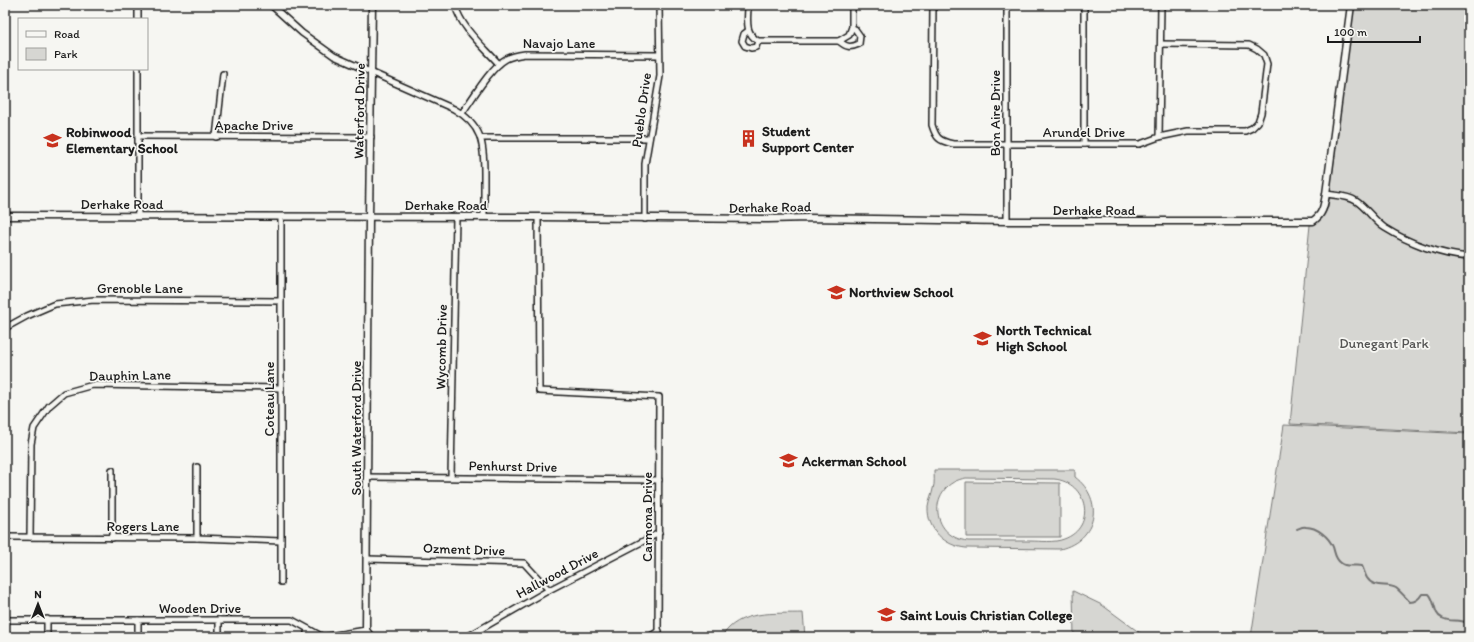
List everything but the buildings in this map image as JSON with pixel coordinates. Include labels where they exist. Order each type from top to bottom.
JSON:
[{"type":"street","points":[[138,5],[138,18]]},
{"type":"street","points":[[271,5],[302,33],[334,56],[454,109],[470,120],[481,138],[484,151],[484,217]]},
{"type":"street","name":"Waterford Drive","points":[[369,217],[372,5]]},
{"type":"street","points":[[455,5],[457,13],[463,23],[499,64]]},
{"type":"street","name":"Pueblo Drive","points":[[645,219],[645,164],[660,76],[659,5]]},
{"type":"street","points":[[748,5],[748,31],[752,37],[758,41],[840,40],[849,35],[852,28],[852,5]]},
{"type":"street","name":"Arundel Drive","points":[[933,5],[932,125],[935,135],[942,142],[953,144],[1140,144],[1159,137],[1188,131],[1245,131],[1252,128],[1258,122],[1261,113],[1267,64],[1264,55],[1257,49],[1249,45],[1161,44]]},
{"type":"street","name":"Bon Aire Drive","points":[[1007,5],[1007,221]]},
{"type":"street","points":[[1084,5],[1084,144]]},
{"type":"street","points":[[1159,137],[1161,5]]},
{"type":"street","name":"Derhake Road","points":[[5,216],[138,215],[281,218],[538,217],[645,219],[808,218],[1007,221],[1313,221],[1320,217],[1326,194],[1351,5]]},
{"type":"street","points":[[840,40],[845,46],[852,47],[859,44],[860,36],[855,29],[852,28]]},
{"type":"street","points":[[748,31],[744,34],[742,40],[745,46],[751,48],[756,47],[758,41]]},
{"type":"street","name":"Navajo Lane","points":[[462,114],[493,70],[507,59],[525,54],[659,55]]},
{"type":"street","points":[[138,70],[138,215]]},
{"type":"street","points":[[216,137],[223,74]]},
{"type":"street","name":"Apache Drive","points":[[138,136],[371,137]]},
{"type":"street","points":[[481,138],[649,138]]},
{"type":"street","points":[[1326,194],[1345,196],[1356,201],[1380,225],[1421,246],[1469,258]]},
{"type":"street","name":"South Waterford Drive","points":[[366,630],[369,217]]},
{"type":"street","name":"Wycomb Drive","points":[[451,477],[456,217]]},
{"type":"street","name":"Carmona Drive","points":[[538,217],[538,391],[659,397],[658,634]]},
{"type":"street","name":"Coteau Lane","points":[[281,218],[281,582]]},
{"type":"street","name":"Grenoble Lane","points":[[5,328],[27,316],[56,304],[94,300],[281,301]]},
{"type":"street","name":"Dauphin Lane","points":[[30,537],[31,444],[34,428],[49,406],[64,393],[93,385],[281,388]]},
{"type":"street","points":[[196,538],[197,468]]},
{"type":"street","points":[[112,470],[112,538]]},
{"type":"street","name":"Penhurst Drive","points":[[367,477],[659,480]]},
{"type":"street","name":"Hallwood Drive","points":[[467,637],[549,590],[659,533]]},
{"type":"street","name":"Rogers Lane","points":[[5,537],[196,538],[281,541]]},
{"type":"street","name":"Ozment Drive","points":[[367,559],[524,563],[549,590]]},
{"type":"street","points":[[47,619],[47,637]]},
{"type":"street","name":"Wooden Drive","points":[[5,620],[292,620],[322,637],[366,630]]},
{"type":"street","points":[[138,620],[138,637]]},
{"type":"street","points":[[218,620],[219,637]]},
{"type":"street","points":[[306,637],[308,629]]},
{"type":"street","points":[[366,630],[371,637]]},
{"type":"street","points":[[649,637],[658,634]]},
{"type":"green space","name":"Dunegant Park","points":[[1354,5],[1469,5],[1469,433],[1290,424],[1310,225],[1322,219],[1328,207]]},
{"type":"green space","points":[[1284,425],[1469,434],[1469,637],[1251,637]]},
{"type":"green space","points":[[934,470],[1075,470],[1075,477],[1084,486],[1091,497],[1093,518],[1089,528],[1082,537],[1072,544],[1060,549],[958,547],[944,540],[934,530],[928,515],[928,507],[934,487]],"holes":[[[966,478],[1054,479],[1066,482],[1075,488],[1081,496],[1084,506],[1084,516],[1081,525],[1074,533],[1064,539],[1047,542],[968,541],[955,537],[946,530],[940,521],[938,510],[939,500],[944,490],[953,482]]]},
{"type":"green space","points":[[966,482],[1060,483],[1060,537],[966,537]]},
{"type":"green space","points":[[1073,591],[1102,605],[1140,633],[1153,637],[1074,637]]},
{"type":"green space","points":[[803,613],[805,637],[722,637],[729,628],[747,617],[769,614]]},
{"type":"waterway","points":[[1297,529],[1310,527],[1322,533],[1331,543],[1336,558],[1345,565],[1362,566],[1367,578],[1373,584],[1396,588],[1410,602],[1417,600],[1422,594],[1429,594],[1439,616],[1445,619],[1462,621],[1469,624]]},
{"type":"place","name":"Student Support Center","points":[[749,139]]},
{"type":"place","name":"Robinwood Elementary School","points":[[53,140]]},
{"type":"place","name":"Northview School","points":[[836,292]]},
{"type":"place","name":"North Technical High School","points":[[983,338]]},
{"type":"place","name":"Ackerman School","points":[[789,461]]},
{"type":"place","name":"Saint Louis Christian College","points":[[887,615]]}]
